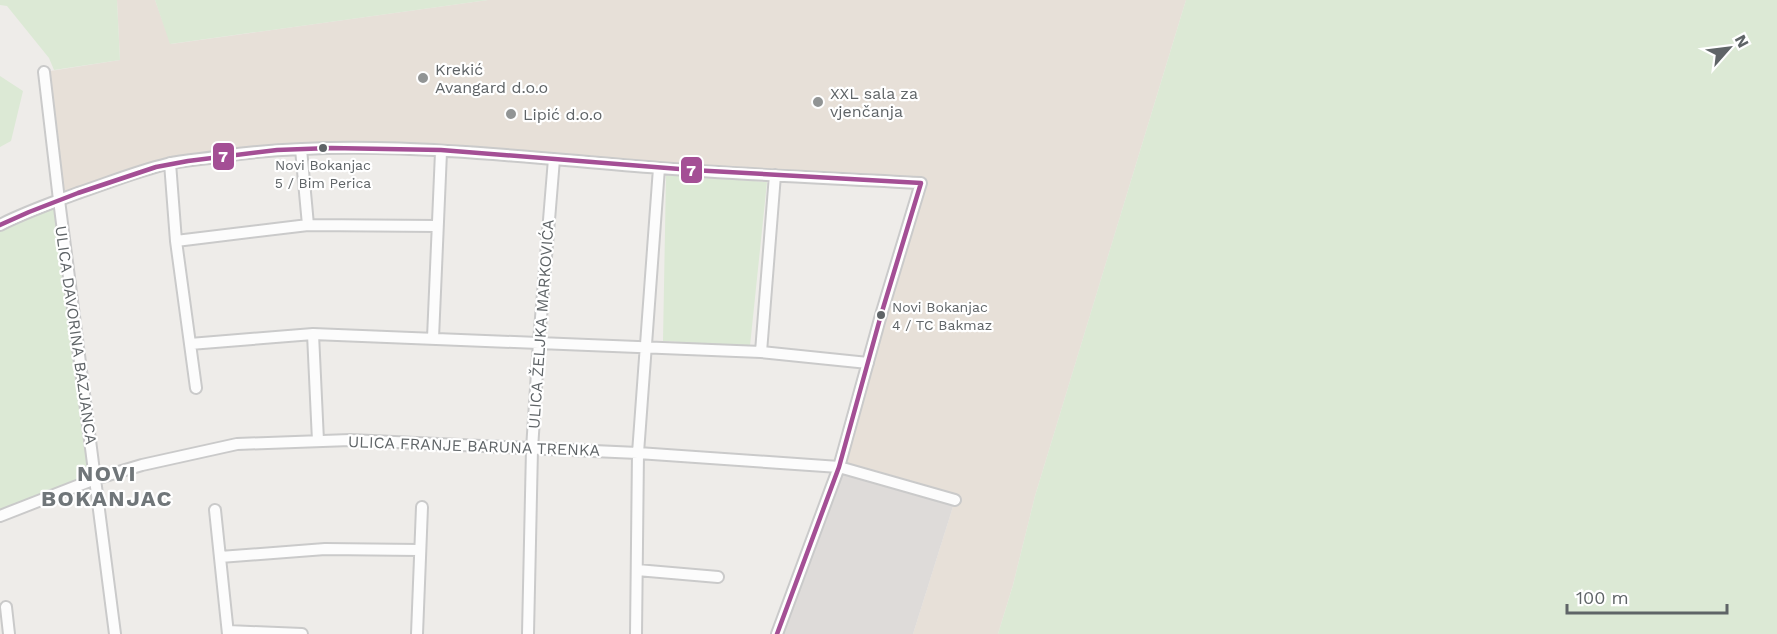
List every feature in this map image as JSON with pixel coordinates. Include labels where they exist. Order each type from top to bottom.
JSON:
[{"type":"street","name":"ULICA DAVORINA BAZJANCA","points":[[44,72],[58,200],[115,634]]},
{"type":"street","points":[[0,225],[58,200],[137,172],[170,164],[256,151],[349,147],[921,183],[838,467],[777,634]]},
{"type":"street","points":[[301,149],[308,225]]},
{"type":"street","points":[[433,338],[441,152]]},
{"type":"street","name":"ULICA ŽELJKA MARKOVIĆA","points":[[528,634],[532,449],[554,159]]},
{"type":"street","points":[[170,164],[176,241],[196,388]]},
{"type":"street","points":[[636,634],[638,453],[659,168]]},
{"type":"street","points":[[761,352],[775,175]]},
{"type":"street","points":[[176,241],[308,225],[437,226]]},
{"type":"street","points":[[190,344],[313,334],[761,352],[868,363]]},
{"type":"street","points":[[313,334],[318,441]]},
{"type":"street","name":"ULICA FRANJE BARUNA TRENKA","points":[[0,516],[95,479],[142,465],[237,444],[350,440],[638,453],[838,467],[955,500]]},
{"type":"street","points":[[417,634],[422,507]]},
{"type":"street","points":[[215,510],[228,633],[302,634]]},
{"type":"street","points":[[220,557],[325,549],[419,550]]},
{"type":"street","points":[[637,570],[718,577]]},
{"type":"street","points":[[6,607],[9,634]]},
{"type":"shaded area","points":[[117,0],[155,0],[171,44],[488,0],[1186,0],[1035,496],[998,634],[913,634],[955,500],[839,467],[878,347],[921,183],[349,147],[170,163],[59,200],[44,72],[120,60]]},
{"type":"shaded area","points":[[839,467],[955,500],[913,634],[777,634]]},
{"type":"green space","points":[[0,0],[117,0],[120,60],[54,70],[49,58],[7,6],[0,5]]},
{"type":"green space","points":[[155,0],[488,0],[170,44]]},
{"type":"green space","points":[[1186,0],[1777,0],[1777,634],[998,634],[1035,496]]},
{"type":"green space","points":[[0,76],[23,91],[11,141],[0,147]]},
{"type":"green space","points":[[666,175],[767,182],[750,346],[663,341]]},
{"type":"green space","points":[[59,200],[95,479],[0,516],[0,225]]},
{"type":"transit line","name":"7","points":[[0,225],[78,193],[156,167],[277,150],[331,148],[441,150],[692,170],[921,183],[881,315],[839,467],[777,634]]},
{"type":"place","name":"Krekić Avangard d.o.o","points":[[423,78]]},
{"type":"place","name":"XXL sala za vjenčanja","points":[[818,102]]},
{"type":"place","name":"Lipić d.o.o","points":[[511,114]]},
{"type":"place","name":"Novi Bokanjac 5 / Bim Perica","points":[[323,148]]},
{"type":"place","name":"Novi Bokanjac 4 / TC Bakmaz","points":[[881,315]]},
{"type":"district","name":"NOVI BOKANJAC","points":[[107,486]]}]
